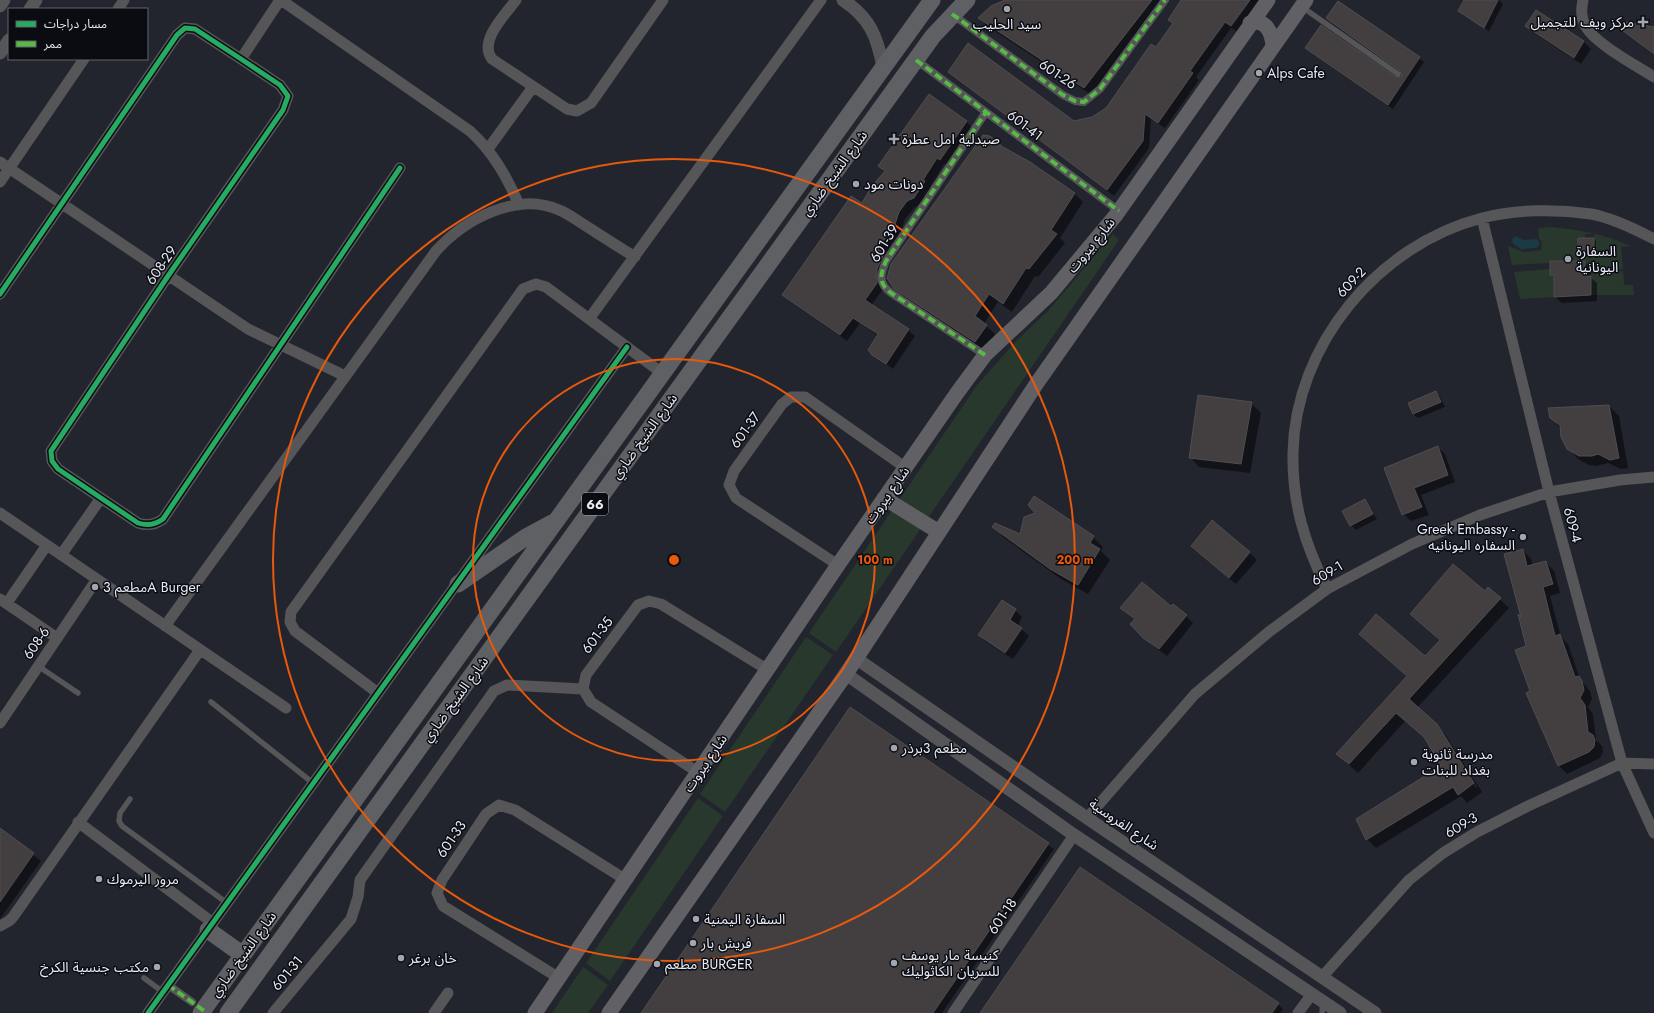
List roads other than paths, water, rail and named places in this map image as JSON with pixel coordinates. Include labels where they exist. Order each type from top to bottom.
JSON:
[{"type":"main road","name":"شارع الشيخ ضاري","points":[[196,1007],[243,954],[932,0]]},
{"type":"main road","name":"شارع الشيخ ضاري","points":[[228,1013],[916,60],[952,14],[967,0]]},
{"type":"main road","name":"شارع بيروت","points":[[535,1013],[699,773],[838,565],[985,355],[1051,292],[1119,211],[1268,0]]},
{"type":"main road","points":[[608,1013],[857,659],[1037,383],[1304,3]]},
{"type":"main road","points":[[1250,24],[1261,23],[1268,28],[1272,35],[1273,46]]},
{"type":"main road","points":[[884,498],[939,532]]},
{"type":"main road","points":[[458,584],[526,537],[555,521]]},
{"type":"main road","points":[[210,926],[243,954]]},
{"type":"street","points":[[0,6],[4,0]]},
{"type":"street","points":[[0,294],[177,35],[185,28],[195,29],[241,59],[281,0],[465,127],[488,149],[505,175],[519,205]]},
{"type":"street","points":[[516,0],[490,38],[487,51],[492,60],[567,109],[578,111],[587,107],[663,0]]},
{"type":"street","points":[[589,319],[821,0]]},
{"type":"street","points":[[843,0],[864,18],[874,33],[883,67]]},
{"type":"street","name":"601-26","points":[[952,14],[1063,95],[1084,102],[1100,89],[1165,0]]},
{"type":"street","points":[[1583,0],[1583,20],[1589,32],[1654,77]]},
{"type":"street","points":[[0,53],[8,41]]},
{"type":"street","name":"608-29","points":[[101,498],[54,465],[50,456],[53,447],[168,276],[283,110],[288,96],[280,85],[241,59]]},
{"type":"street","points":[[0,182],[5,165],[83,60]]},
{"type":"street","name":"601-41","points":[[916,60],[1119,211]]},
{"type":"street","points":[[488,149],[533,86]]},
{"type":"street","name":"601-39","points":[[985,355],[891,293],[884,288],[880,280],[881,272],[886,261],[986,112]]},
{"type":"street","points":[[5,165],[248,329],[344,376]]},
{"type":"street","points":[[61,555],[101,498],[138,523],[150,525],[163,519],[400,168]]},
{"type":"street","points":[[166,626],[344,376],[436,251],[447,239],[468,223],[488,213],[519,205],[540,204],[560,210],[635,257]]},
{"type":"street","name":"609-2","points":[[1327,589],[1309,550],[1300,523],[1294,488],[1293,452],[1297,416],[1320,348],[1339,318],[1362,290],[1388,265],[1418,245],[1450,229],[1482,218],[1518,212],[1592,214],[1627,225],[1654,240]]},
{"type":"street","name":"609-4","points":[[1482,218],[1549,492],[1622,763],[1654,833]]},
{"type":"street","points":[[378,693],[295,631],[290,622],[293,607],[523,289],[531,284],[541,285],[662,373]]},
{"type":"street","points":[[148,1013],[627,347]]},
{"type":"street","name":"601-37","points":[[838,565],[736,498],[729,485],[734,471],[782,404],[791,397],[805,397],[906,468]]},
{"type":"street","name":"609-1","points":[[1087,818],[1195,694],[1270,630],[1327,589],[1412,544],[1480,515],[1549,492],[1620,480],[1654,477]]},
{"type":"street","points":[[0,513],[286,708]]},
{"type":"street","points":[[47,546],[3,601],[57,638]]},
{"type":"street","name":"608-6","points":[[0,723],[97,580]]},
{"type":"street","name":"601-35","points":[[583,689],[586,675],[633,611],[638,605],[649,601],[660,604],[768,670]]},
{"type":"street","points":[[0,926],[10,921],[200,650]]},
{"type":"street","name":"شارع الفروسية","points":[[857,659],[1087,818],[1375,1013]]},
{"type":"street","points":[[846,674],[1074,835],[1319,1003],[1340,1013]]},
{"type":"street","name":"601-31","points":[[273,1013],[351,919],[358,897],[360,880],[494,691],[507,685],[583,689]]},
{"type":"street","points":[[583,689],[591,702],[699,773]]},
{"type":"street","points":[[994,778],[1006,762]]},
{"type":"street","name":"609-3","points":[[1322,977],[1409,880],[1443,853],[1477,832],[1528,806],[1622,763],[1654,764]]},
{"type":"street","name":"601-33","points":[[559,978],[443,906],[437,893],[442,880],[486,814],[498,805],[516,810],[626,880]]},
{"type":"street","points":[[78,822],[210,926]]},
{"type":"street","name":"601-18","points":[[954,1013],[1074,835]]},
{"type":"street","points":[[165,989],[196,1007]]},
{"type":"street","points":[[434,1013],[448,994]]},
{"type":"street","points":[[1298,1013],[1319,1003]]},
{"type":"lane","points":[[1304,3],[1398,74]]},
{"type":"lane","points":[[38,666],[78,692]]},
{"type":"lane","points":[[211,702],[313,783]]},
{"type":"lane","points":[[130,798],[120,813],[119,821],[122,826],[227,902]]},
{"type":"lane","points":[[144,978],[165,989]]},
{"type":"water","points":[[1515,236],[1523,240],[1537,239],[1540,243],[1537,248],[1521,249],[1513,244],[1512,240]]},
{"type":"place","name":"سيد الحليب","points":[[1007,9]]},
{"type":"place","name":"مركز ويف للتجميل","points":[[1643,22]]},
{"type":"place","name":"Alps Cafe","points":[[1259,73]]},
{"type":"place","name":"صيدلية امل عطرة","points":[[894,139]]},
{"type":"place","name":"دونات مود","points":[[856,184]]},
{"type":"place","name":"السفارة اليونانية","points":[[1568,259]]},
{"type":"place","name":"Greek Embassy - السفاره اليونانيه","points":[[1523,537]]},
{"type":"place","name":"مطعم 3A Burger","points":[[95,587]]},
{"type":"place","name":"مطعم 3برذر","points":[[894,748]]},
{"type":"place","name":"مدرسة ثانوية بغداد للبنات","points":[[1414,762]]},
{"type":"place","name":"مرور اليرموك","points":[[99,879]]},
{"type":"place","name":"السفارة اليمنية","points":[[696,919]]},
{"type":"place","name":"فريش بار","points":[[693,943]]},
{"type":"place","name":"خان برغر","points":[[401,958]]},
{"type":"place","name":"كنيسة مار يوسف للسريان الكاثوليك","points":[[894,963]]},
{"type":"place","name":"مطعم BURGER","points":[[657,964]]},
{"type":"place","name":"مكتب جنسية الكرخ","points":[[157,967]]}]
